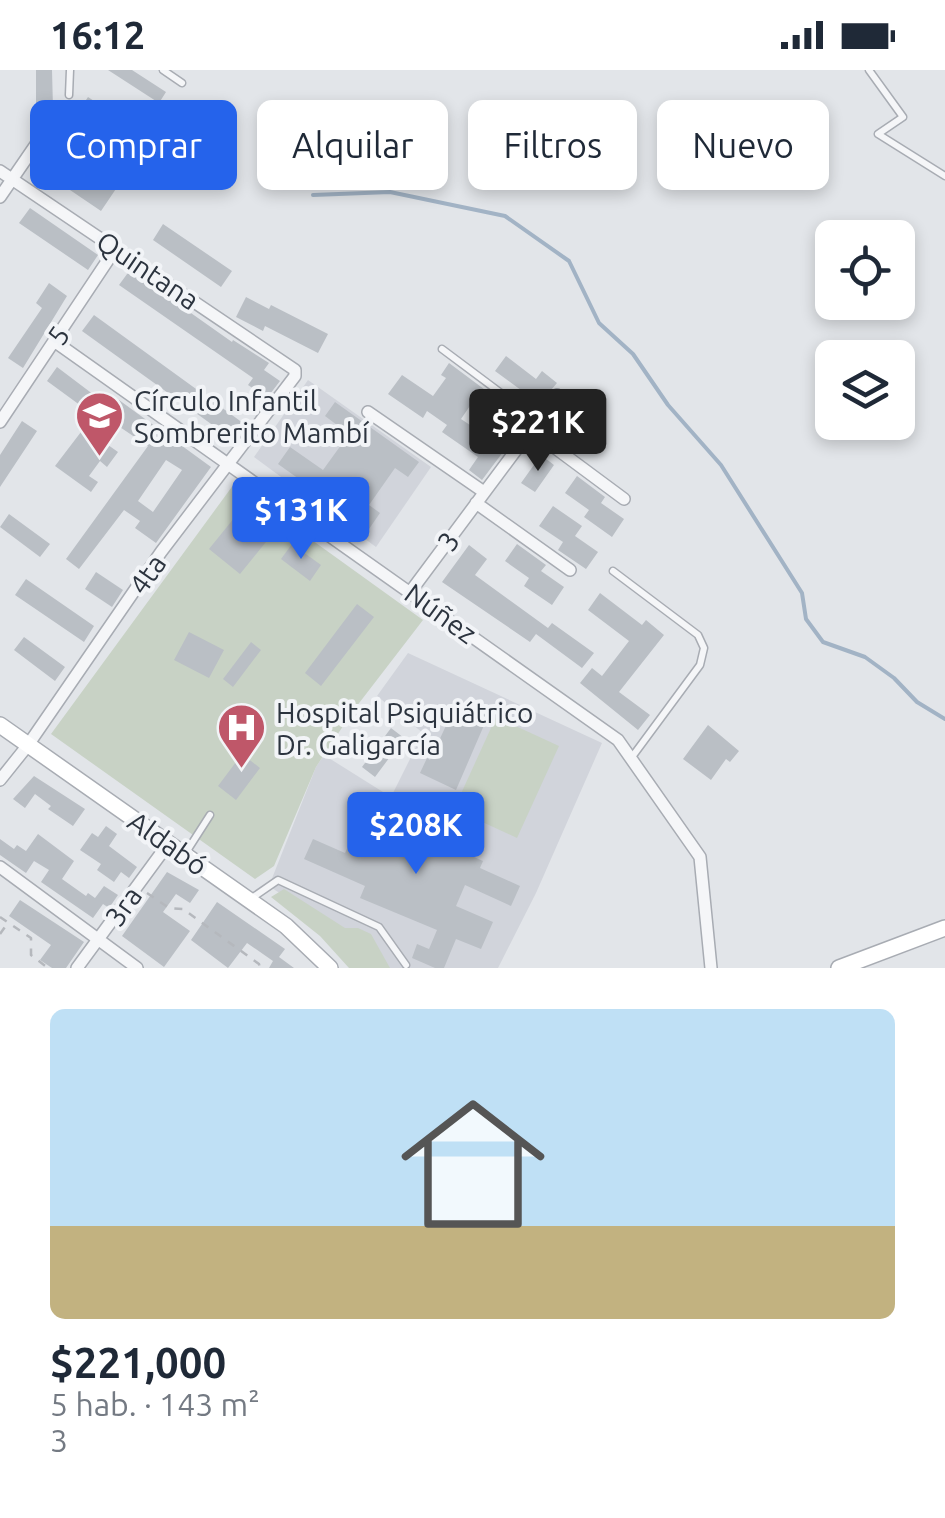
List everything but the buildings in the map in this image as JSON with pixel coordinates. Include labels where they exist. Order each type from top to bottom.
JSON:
[{"type":"main road","name":"Aldabó","points":[[0,725],[286,926],[311,962],[330,968]]},
{"type":"main road","points":[[839,968],[945,928]]},
{"type":"street","points":[[0,197],[30,153]]},
{"type":"street","name":"Quintana","points":[[0,171],[295,370]]},
{"type":"street","name":"5","points":[[0,422],[116,248]]},
{"type":"street","name":"Núñez","points":[[54,341],[618,740],[700,856],[710,968]]},
{"type":"street","name":"4ta","points":[[0,780],[162,552],[295,376],[295,370]]},
{"type":"street","name":"3","points":[[411,591],[557,395]]},
{"type":"street","points":[[368,412],[484,492]]},
{"type":"street","points":[[534,425],[624,499]]},
{"type":"street","points":[[476,503],[570,570]]},
{"type":"street","name":"3ra","points":[[77,968],[168,844]]},
{"type":"street","points":[[0,867],[137,968]]},
{"type":"lane","points":[[69,95],[70,70]]},
{"type":"lane","points":[[163,70],[182,83]]},
{"type":"lane","points":[[869,70],[903,117],[878,134],[945,176]]},
{"type":"lane","points":[[442,349],[534,425]]},
{"type":"lane","points":[[613,571],[698,635],[704,648],[700,665],[631,758]]},
{"type":"lane","points":[[184,855],[210,814]]},
{"type":"lane","points":[[248,900],[278,880],[379,927],[409,967]]},
{"type":"path","points":[[137,886],[168,908],[183,909],[260,964],[260,968]]},
{"type":"path","points":[[0,917],[30,938],[31,955],[48,968]]},
{"type":"path","points":[[0,934],[8,922]]},
{"type":"shaded area","points":[[308,380],[431,467],[376,547],[254,457]]},
{"type":"shaded area","points":[[234,484],[423,620],[353,711],[316,767],[274,866],[255,879],[51,734]]},
{"type":"shaded area","points":[[408,653],[602,743],[536,893],[498,968],[379,968],[371,954],[269,886],[324,755],[391,797],[423,733],[377,696]]},
{"type":"shaded area","points":[[496,717],[559,746],[517,838],[454,809]]},
{"type":"shaded area","points":[[284,889],[345,928],[371,934],[390,968],[349,968],[320,936],[271,897]]},
{"type":"waterway","points":[[313,195],[390,192],[505,216],[569,261],[599,323],[633,354],[668,405],[721,465],[802,593],[806,619],[823,642],[865,657],[894,678],[917,702],[945,719]]},
{"type":"place","name":"Círculo Infantil Sombrerito Mambí","points":[[99,458]]},
{"type":"place","name":"Hospital Psiquiátrico Dr. Galigarcía","points":[[241,770]]}]
